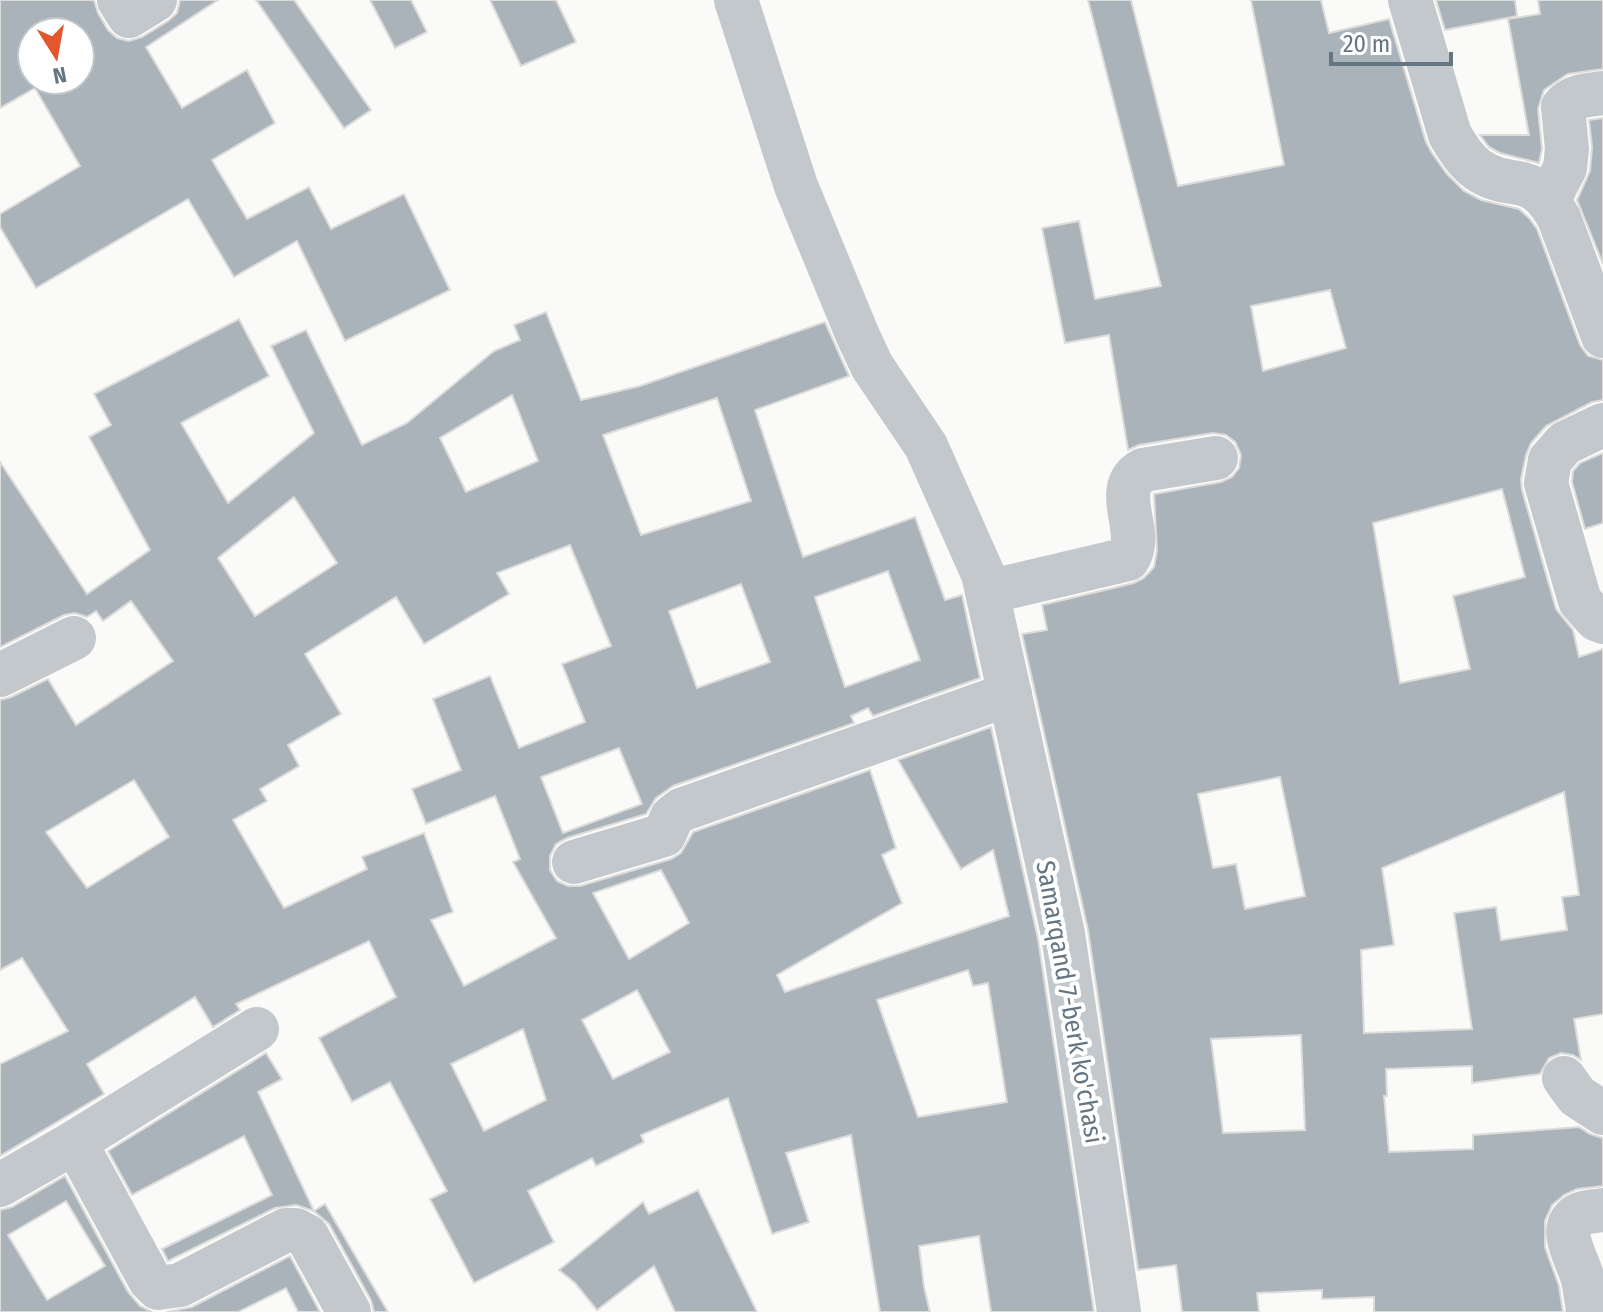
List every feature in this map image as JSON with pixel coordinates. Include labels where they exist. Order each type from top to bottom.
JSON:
[{"type":"street","points":[[119,0],[129,16],[155,0]]},
{"type":"street","name":"Samarqand 7-berk ko'chasi","points":[[736,0],[796,186],[858,336],[872,366],[926,446],[985,583],[1063,934],[1119,1312]]},
{"type":"street","points":[[1410,0],[1450,135],[1462,154],[1480,171],[1532,185],[1549,199],[1603,336]]},
{"type":"street","points":[[1549,199],[1565,168],[1567,149],[1563,107],[1568,100],[1576,97],[1603,93]]},
{"type":"street","points":[[1603,425],[1565,443],[1550,460],[1546,483],[1580,601],[1596,619],[1603,622]]},
{"type":"street","points":[[985,583],[1128,559],[1134,542],[1128,493],[1129,483],[1135,475],[1143,470],[1216,458]]},
{"type":"street","points":[[0,675],[74,638]]},
{"type":"street","points":[[574,862],[664,835],[672,817],[681,810],[1010,694]]},
{"type":"street","points":[[0,1185],[257,1029]]},
{"type":"street","points":[[1564,1078],[1577,1096],[1603,1113]]},
{"type":"street","points":[[75,1142],[150,1280],[158,1288],[180,1285],[286,1230],[296,1230],[307,1236],[349,1312]]},
{"type":"street","points":[[1588,1312],[1582,1277],[1570,1242],[1569,1226],[1573,1218],[1582,1213],[1603,1210]]},
{"type":"building","points":[[0,0],[94,0],[108,30],[117,38],[129,41],[168,21],[177,13],[180,0],[218,0],[146,47],[182,108],[247,70],[275,123],[212,160],[247,219],[309,187],[331,229],[404,194],[450,290],[345,341],[297,241],[234,277],[188,199],[36,288],[0,227],[0,214],[80,166],[40,96],[96,96],[96,16],[16,16],[16,96],[21,96],[0,108]]},
{"type":"building","points":[[256,0],[294,0],[371,110],[344,128]]},
{"type":"building","points":[[370,0],[411,0],[427,32],[395,48]]},
{"type":"building","points":[[490,0],[556,0],[576,42],[521,66]]},
{"type":"building","points":[[1088,0],[1131,0],[1178,186],[1284,165],[1251,0],[1321,0],[1329,33],[1389,19],[1432,153],[1464,191],[1481,200],[1519,209],[1529,218],[1537,229],[1580,345],[1588,356],[1603,360],[1603,400],[1592,402],[1546,426],[1531,443],[1521,479],[1556,609],[1573,630],[1579,657],[1603,649],[1603,1014],[1574,1019],[1581,1060],[1561,1053],[1549,1058],[1540,1074],[1472,1083],[1472,1066],[1386,1069],[1387,1096],[1384,1096],[1389,1152],[1473,1149],[1473,1135],[1579,1127],[1603,1138],[1603,1186],[1577,1189],[1564,1195],[1552,1205],[1545,1221],[1545,1247],[1559,1286],[1563,1312],[1374,1312],[1374,1297],[1322,1299],[1322,1290],[1257,1293],[1259,1312],[1182,1312],[1176,1265],[1138,1270],[1088,930],[1022,634],[1047,630],[1042,605],[1144,578],[1154,567],[1157,550],[1154,494],[1221,482],[1232,477],[1239,468],[1241,455],[1235,442],[1226,435],[1213,433],[1139,445],[1128,450],[1109,335],[1065,343],[1042,228],[1079,221],[1095,299],[1161,286]],"holes":[[[1330,290],[1346,348],[1263,371],[1251,306]],[[1502,489],[1525,577],[1453,596],[1470,669],[1400,683],[1373,523]],[[1280,777],[1305,896],[1245,909],[1236,864],[1213,868],[1198,794]],[[1564,792],[1579,895],[1562,897],[1567,930],[1501,940],[1496,907],[1454,913],[1472,1029],[1364,1033],[1361,950],[1394,945],[1382,868]],[[1301,1035],[1305,1130],[1223,1133],[1211,1039]]]},
{"type":"building","points":[[1436,0],[1515,0],[1517,16],[1445,30]]},
{"type":"building","points":[[1538,0],[1603,0],[1603,69],[1568,74],[1544,90],[1538,109],[1542,149],[1539,163],[1500,153],[1489,147],[1480,135],[1529,135],[1508,19],[1540,14]]},
{"type":"building","points":[[1603,118],[1603,264],[1577,200],[1590,171],[1592,147],[1589,120]]},
{"type":"building","points":[[546,312],[581,400],[640,386],[825,322],[849,376],[755,410],[803,557],[915,517],[945,600],[962,595],[980,678],[873,716],[868,708],[851,716],[854,723],[673,786],[656,798],[646,814],[556,844],[550,856],[550,870],[557,881],[568,886],[580,886],[671,859],[681,853],[693,832],[870,770],[896,848],[882,855],[902,903],[777,975],[785,992],[1009,916],[993,850],[961,869],[898,760],[991,727],[1038,939],[1094,1312],[991,1312],[979,1236],[919,1246],[930,1312],[880,1312],[851,1135],[786,1153],[809,1222],[772,1234],[728,1098],[641,1135],[644,1142],[596,1166],[592,1158],[528,1191],[554,1242],[474,1283],[430,1199],[447,1191],[390,1082],[352,1102],[319,1038],[396,997],[369,941],[236,1004],[240,1010],[213,1027],[195,997],[87,1064],[104,1094],[0,1156],[0,1064],[68,1031],[22,958],[0,970],[0,700],[48,679],[76,725],[173,661],[131,601],[103,621],[96,611],[87,617],[75,613],[64,615],[0,647],[0,462],[87,594],[150,550],[89,437],[111,425],[94,394],[239,319],[269,376],[181,423],[228,503],[314,433],[271,346],[306,330],[362,445],[407,423],[494,351],[520,340],[514,325]],"holes":[[[512,395],[538,461],[466,492],[440,438]],[[717,398],[751,501],[641,535],[603,435]],[[294,497],[337,563],[255,616],[218,558]],[[570,545],[611,646],[562,664],[585,722],[519,748],[490,676],[433,699],[461,770],[412,789],[426,824],[495,796],[520,859],[513,862],[556,938],[464,986],[431,920],[453,912],[424,833],[362,857],[367,869],[284,908],[233,820],[267,801],[260,789],[299,766],[288,745],[341,714],[305,654],[396,597],[424,644],[509,594],[497,573]],[[888,571],[920,660],[845,687],[815,597]],[[741,584],[770,662],[697,688],[669,611]],[[619,748],[642,804],[563,833],[541,777]],[[134,780],[169,837],[87,888],[46,832]],[[661,870],[689,923],[629,959],[593,893]],[[968,970],[973,986],[988,983],[1007,1102],[918,1117],[877,1000]],[[637,990],[670,1052],[613,1079],[582,1020]],[[523,1029],[546,1100],[484,1131],[451,1064]]]},
{"type":"building","points":[[1603,453],[1603,523],[1585,529],[1572,482],[1573,471],[1580,463]]},
{"type":"building","points":[[266,1053],[282,1079],[258,1092],[314,1211],[296,1205],[275,1208],[168,1261],[162,1249],[272,1195],[244,1136],[132,1195],[108,1151]]},
{"type":"building","points":[[65,1176],[128,1292],[140,1306],[152,1312],[0,1312],[0,1210],[12,1207]],"holes":[[[66,1201],[105,1266],[47,1300],[8,1235]]]},
{"type":"building","points":[[698,1190],[757,1312],[675,1312],[654,1266],[597,1310],[575,1283],[559,1270],[643,1202],[649,1214]]},
{"type":"building","points":[[325,1204],[388,1312],[374,1312],[371,1300],[329,1224],[314,1211]]},
{"type":"building","points":[[290,1256],[320,1312],[298,1312],[286,1288],[238,1312],[167,1312],[192,1307]]}]
